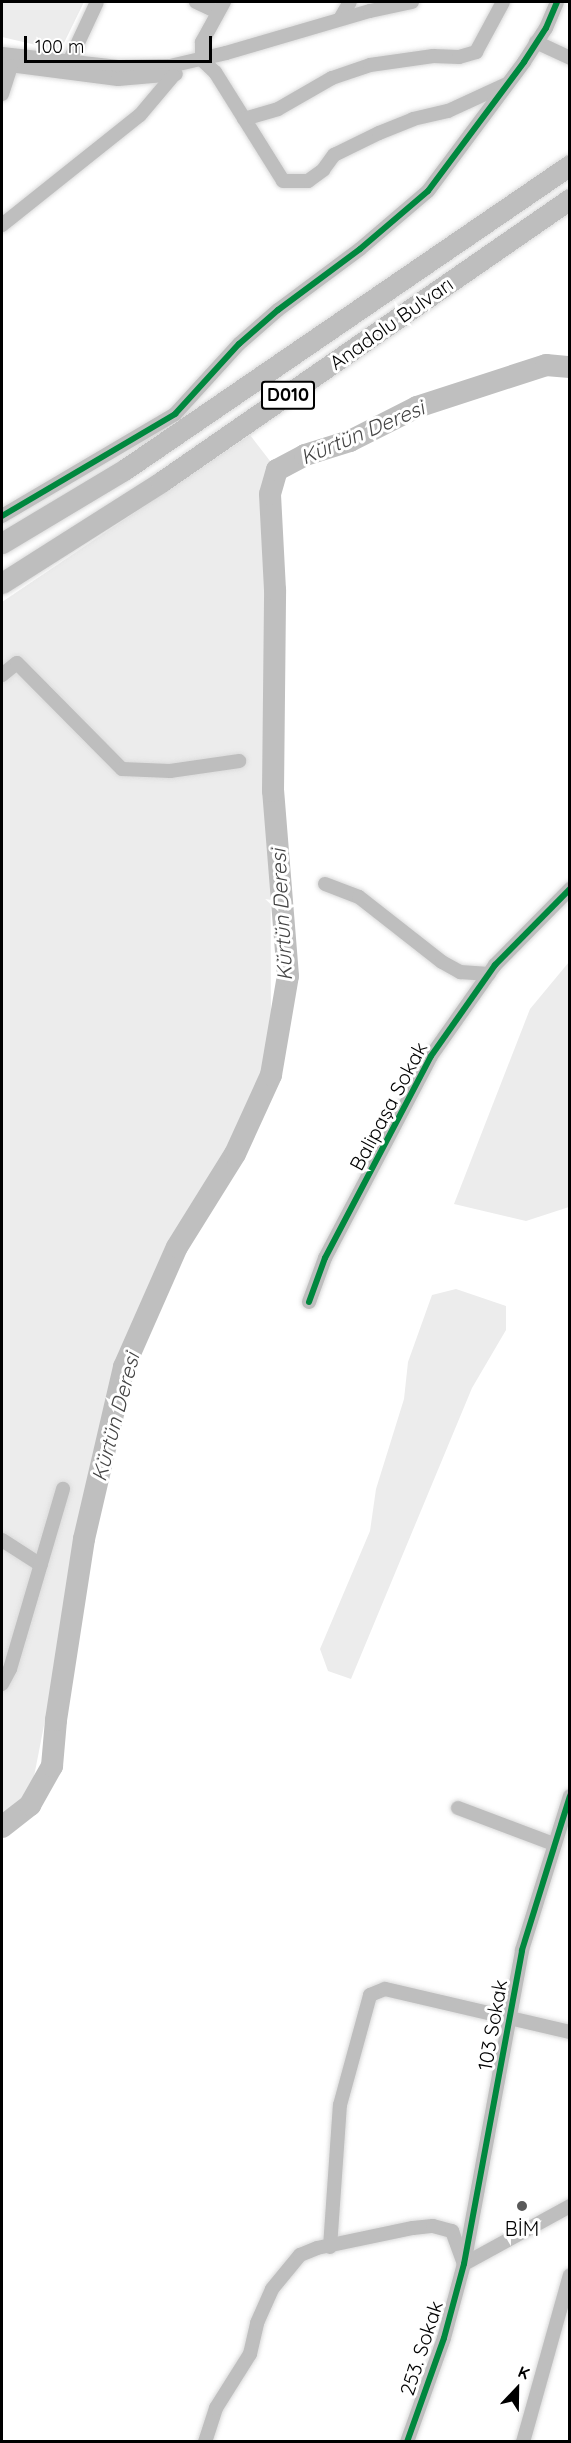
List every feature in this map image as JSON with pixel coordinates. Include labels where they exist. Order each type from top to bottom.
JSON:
[{"type":"highway","name":"Anadolu Bulvarı","points":[[2,543],[143,457],[570,165]]},
{"type":"highway","name":"Anadolu Bulvarı","points":[[2,583],[161,483],[570,199]]},
{"type":"street","points":[[69,62],[97,2]]},
{"type":"street","points":[[196,2],[220,7],[202,42],[202,60],[215,72],[283,181],[308,181],[323,170],[334,155],[379,133],[413,119],[448,111],[509,83]]},
{"type":"street","points":[[340,19],[350,2]]},
{"type":"street","points":[[7,60],[69,62],[118,67],[170,66],[202,60],[340,19],[412,2]]},
{"type":"street","points":[[244,119],[279,109],[332,78],[370,65],[433,56],[459,57],[476,52],[503,2]]},
{"type":"street","points":[[2,516],[176,414],[239,344],[278,310],[360,249],[428,191],[509,83],[536,42],[557,2]]},
{"type":"street","points":[[536,42],[570,58]]},
{"type":"street","points":[[7,60],[118,79],[172,76]]},
{"type":"street","points":[[2,94],[7,60]]},
{"type":"street","points":[[2,225],[140,115],[172,76],[202,60]]},
{"type":"street","points":[[2,675],[17,663],[122,769],[170,771],[239,761]]},
{"type":"street","points":[[325,884],[359,897],[460,972],[489,974]]},
{"type":"street","name":"Balipaşa Sokak","points":[[309,1302],[325,1258],[431,1056],[489,974],[570,889]]},
{"type":"street","points":[[2,1684],[63,1490]]},
{"type":"street","points":[[2,1540],[41,1565]]},
{"type":"street","name":"103 Sokak","points":[[464,2264],[522,1950],[570,1796]]},
{"type":"street","points":[[458,1808],[554,1844]]},
{"type":"street","points":[[330,2247],[340,2105],[370,1995],[385,1989],[509,2020],[570,2032]]},
{"type":"street","points":[[205,2442],[216,2408],[250,2354],[257,2323],[272,2289],[300,2255],[413,2228],[433,2226],[452,2231],[464,2264],[570,2206]]},
{"type":"street","name":"253. Sokak","points":[[407,2442],[444,2337],[464,2264]]},
{"type":"street","points":[[523,2442],[570,2275]]},
{"type":"shaded area","points":[[2,2],[84,2],[62,47],[53,49],[2,37]]},
{"type":"shaded area","points":[[250,435],[277,470],[270,494],[271,1075],[177,1247],[124,1367],[94,1470],[30,1797],[2,1822],[2,602]]},
{"type":"shaded area","points":[[569,962],[569,1207],[526,1221],[454,1204],[530,1009]]},
{"type":"shaded area","points":[[456,1289],[506,1306],[506,1330],[472,1388],[351,1679],[328,1671],[320,1649],[370,1531],[376,1489],[404,1399],[408,1362],[432,1295]]},
{"type":"waterway","name":"Kürtün Deresi","points":[[2,1827],[30,1805],[52,1766],[56,1720],[84,1539],[124,1367],[177,1247],[235,1154],[271,1075],[288,976],[273,791],[275,590],[270,494],[277,470],[305,455],[350,441],[417,407],[546,365],[570,367]]},
{"type":"cycle path","points":[[2,516],[175,414],[239,344],[278,310],[360,249],[428,191],[524,62],[546,28],[557,2]]},
{"type":"cycle path","points":[[309,1302],[325,1258],[431,1056],[495,965],[570,889]]},
{"type":"cycle path","points":[[407,2442],[444,2338],[464,2264],[522,1950],[570,1796]]},
{"type":"place","name":"BİM","points":[[522,2206]]}]
